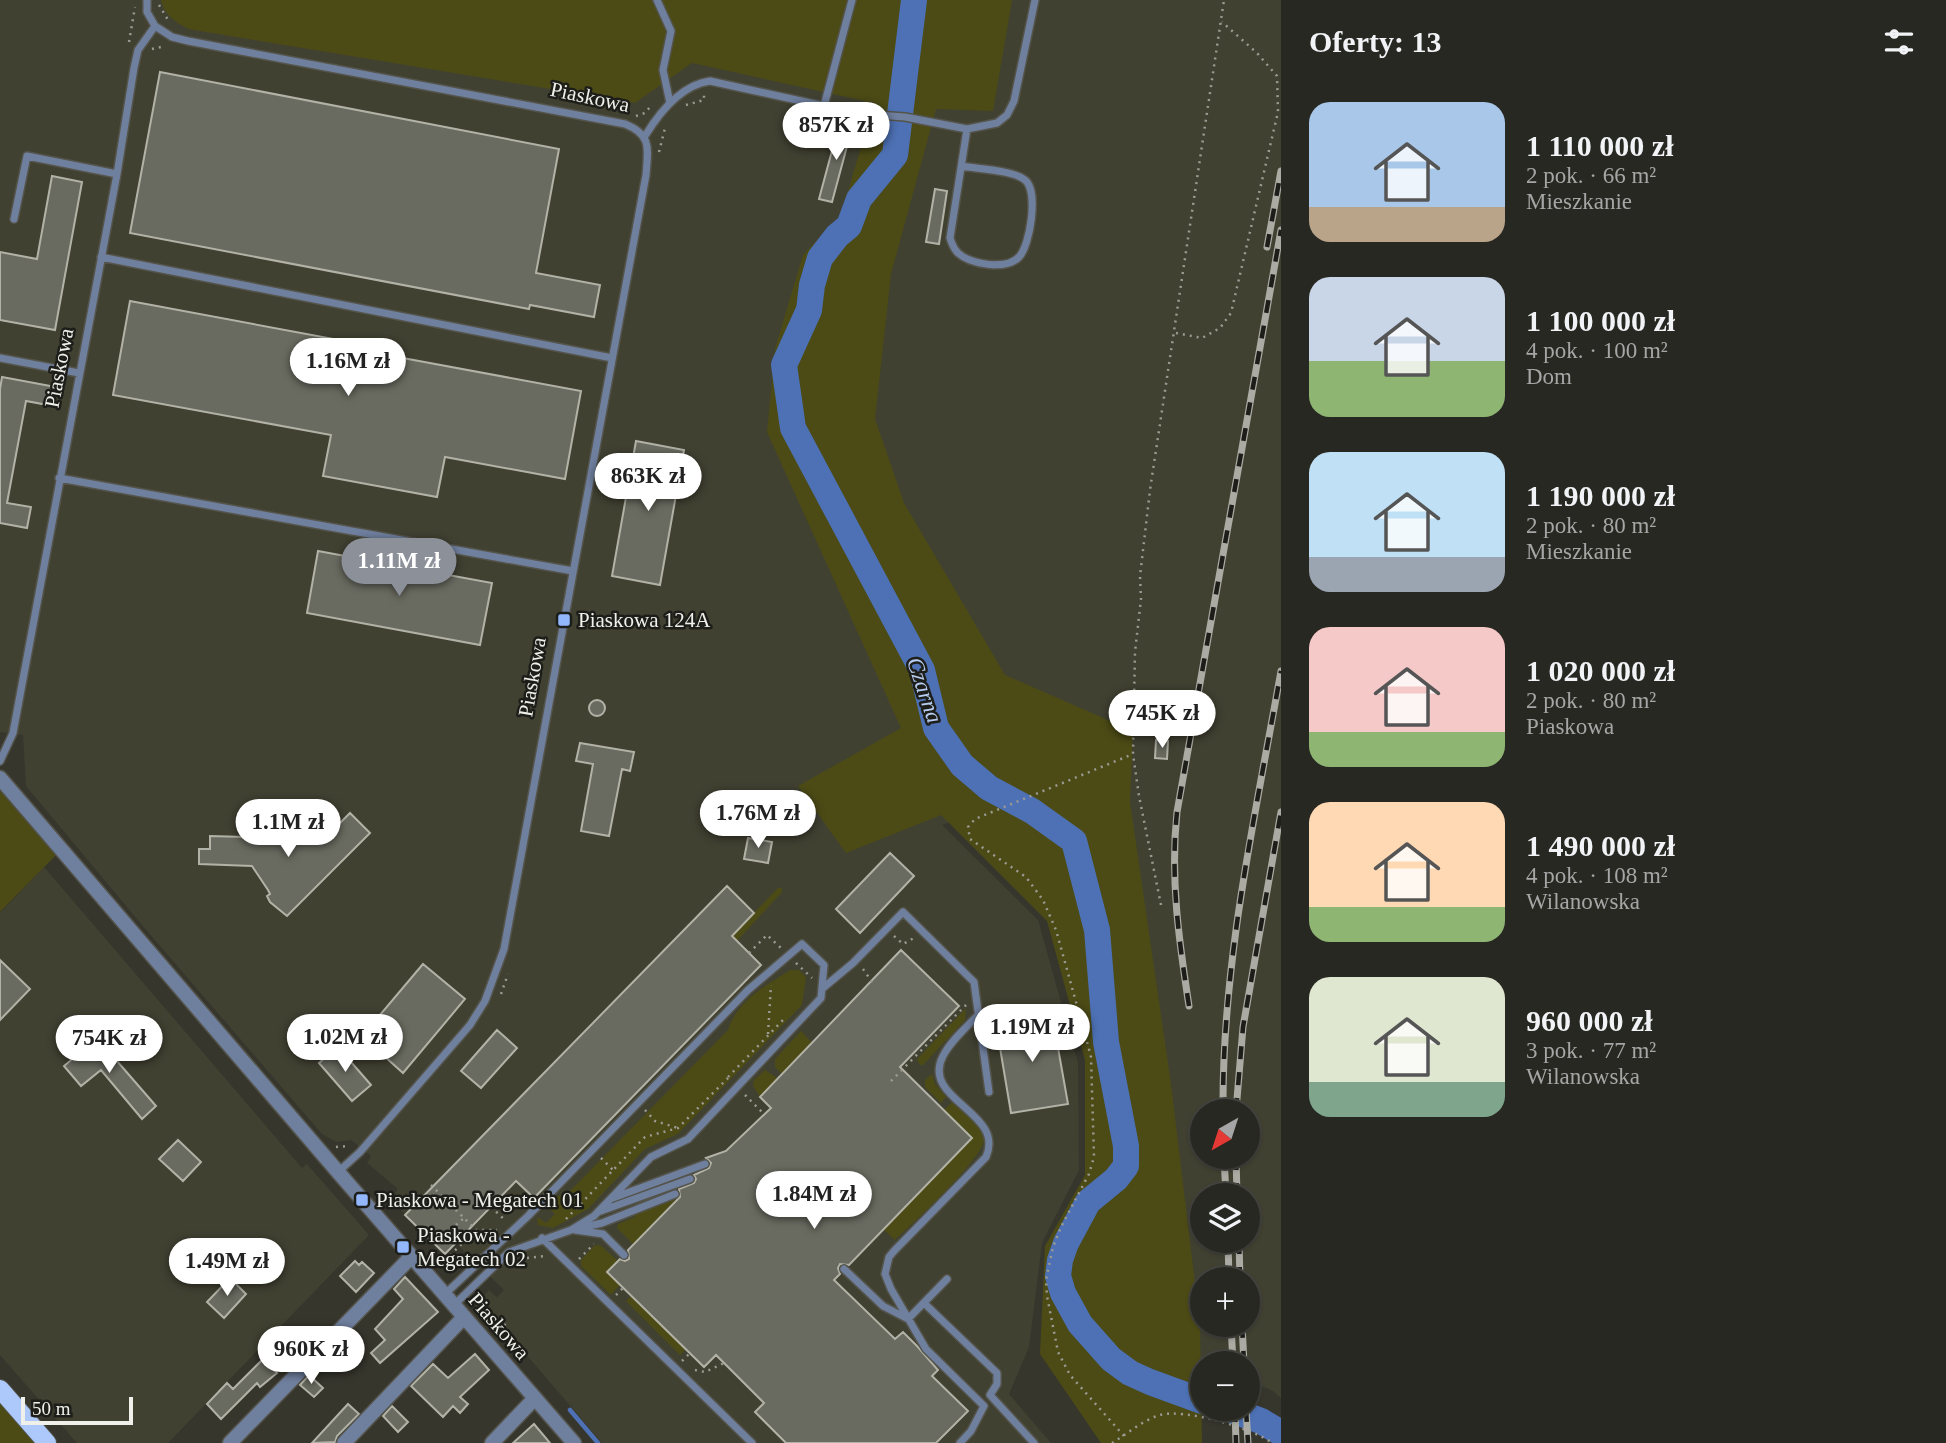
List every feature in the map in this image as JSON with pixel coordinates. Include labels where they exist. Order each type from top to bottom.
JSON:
[{"type":"main road","points":[[0,1389],[47,1443]]},
{"type":"street","name":"Piaskowa","points":[[0,778],[449,1300],[469,1316],[574,1443]]},
{"type":"street","points":[[230,1443],[412,1256]]},
{"type":"street","points":[[344,1443],[469,1316]]},
{"type":"street","points":[[492,1443],[535,1398]]},
{"type":"lane","points":[[147,0],[147,12],[155,26]]},
{"type":"lane","points":[[657,0],[671,31],[663,70],[670,103]]},
{"type":"lane","points":[[824,106],[852,0]]},
{"type":"lane","points":[[962,166],[1017,175],[1027,181],[1032,190],[1034,201],[1025,247],[1021,256],[1012,262],[1001,265],[971,260],[953,248],[950,239],[967,129],[997,122],[1007,115],[1014,101],[1035,0]]},
{"type":"lane","name":"Piaskowa","points":[[0,761],[13,733],[136,59],[145,37],[155,26],[172,37],[188,41],[625,124],[645,136],[648,150],[646,175],[504,949],[496,976],[470,1025],[360,1152],[338,1172]]},
{"type":"lane","name":"Piaskowa","points":[[645,136],[670,103],[702,82],[710,81],[864,114],[905,117],[967,129]]},
{"type":"lane","points":[[13,219],[27,156],[117,174]]},
{"type":"lane","points":[[101,257],[612,358]]},
{"type":"lane","points":[[0,358],[79,373]]},
{"type":"lane","points":[[59,478],[573,571]]},
{"type":"lane","points":[[822,989],[853,963],[903,912],[974,982],[989,1092]]},
{"type":"lane","points":[[449,1300],[748,990],[802,944],[824,964],[821,998],[688,1139],[651,1157],[597,1213],[571,1230]]},
{"type":"lane","points":[[979,1014],[949,1047],[939,1068],[940,1079],[946,1089],[988,1132],[990,1147],[986,1157],[888,1258],[885,1274],[926,1349],[984,1406]]},
{"type":"lane","points":[[611,1199],[705,1164]]},
{"type":"lane","points":[[597,1213],[690,1178]]},
{"type":"lane","points":[[449,1300],[509,1252],[542,1238],[602,1223],[675,1194]]},
{"type":"lane","points":[[571,1230],[603,1234],[624,1255]]},
{"type":"lane","points":[[542,1238],[752,1443]]},
{"type":"lane","points":[[844,1269],[883,1306],[908,1319]]},
{"type":"lane","points":[[908,1319],[947,1279]]},
{"type":"lane","points":[[924,1303],[997,1373],[997,1384],[971,1431],[960,1443]]},
{"type":"lane","points":[[990,1395],[1034,1443]]},
{"type":"path","points":[[1161,905],[1133,754],[1140,576],[1150,490],[1224,0]]},
{"type":"path","points":[[1175,332],[1202,338],[1220,328],[1231,313],[1278,112],[1277,76],[1257,53],[1222,22]]},
{"type":"path","points":[[146,55],[158,46],[170,46]]},
{"type":"path","points":[[1124,1436],[1070,1374],[1058,1352],[1046,1296],[1045,1280],[1053,1247],[1060,1227],[1089,1174],[1094,1157],[1089,1048],[1056,930],[1043,900],[1026,877],[970,839],[968,827],[975,819],[1133,754]]},
{"type":"path","points":[[887,944],[894,936],[903,944],[916,937]]},
{"type":"path","points":[[871,961],[863,970],[872,982]]},
{"type":"path","points":[[768,1035],[770,971]]},
{"type":"path","points":[[891,1081],[965,1006],[968,999]]},
{"type":"path","points":[[728,1077],[786,1017]]},
{"type":"path","points":[[639,1104],[655,1121],[678,1128]]},
{"type":"path","points":[[332,1147],[352,1145]]},
{"type":"path","points":[[431,1185],[476,1230],[497,1230]]},
{"type":"path","points":[[456,1225],[464,1217]]},
{"type":"path","points":[[586,1265],[575,1264],[603,1234]]},
{"type":"path","points":[[526,1259],[544,1255],[552,1263],[568,1263]]},
{"type":"path","points":[[609,1288],[616,1295],[623,1288]]},
{"type":"path","points":[[469,1316],[508,1326]]},
{"type":"path","points":[[690,1353],[682,1361],[699,1372],[714,1369],[724,1363]]},
{"type":"path","points":[[1112,1443],[1151,1419],[1172,1413],[1228,1423],[1272,1443]]},
{"type":"shaded area","points":[[0,0],[1281,0],[1281,1398],[1260,1385],[1260,1351],[1190,1351],[1190,1368],[1173,1366],[1095,1220],[1121,755],[942,825],[1038,920],[1078,1063],[1079,1170],[1042,1243],[1029,1347],[1009,1394],[1051,1443],[602,1443],[513,1339],[503,1323],[476,1313],[476,1305],[489,1290],[497,1297],[504,1290],[490,1276],[494,1272],[477,1255],[472,1259],[456,1243],[445,1254],[394,1203],[399,1197],[395,1193],[398,1189],[367,1163],[371,1156],[351,1140],[336,1142],[322,1134],[26,786],[23,735],[0,732]]},
{"type":"shaded area","points":[[161,0],[1012,0],[993,111],[936,109],[891,274],[875,419],[904,503],[1005,675],[1133,731],[1130,802],[1171,1084],[1193,1267],[1190,1267],[1190,1337],[1200,1337],[1200,1351],[1190,1351],[1190,1421],[1202,1421],[1202,1443],[1101,1443],[1040,1354],[1045,1246],[1085,1175],[1085,1060],[1047,921],[941,815],[846,853],[798,786],[901,728],[767,432],[775,349],[803,255],[841,215],[874,103],[692,63],[635,103],[188,29],[175,21]]},
{"type":"shaded area","points":[[0,791],[56,855],[0,912]]},
{"type":"shaded area","points":[[44,867],[302,1168],[307,1164],[369,1235],[168,1443],[77,1443],[0,1355],[0,913]]},
{"type":"shaded area","points":[[778,888],[782,888],[782,892],[737,941],[732,936]]},
{"type":"shaded area","points":[[790,970],[799,970],[806,977],[802,1005],[678,1134],[645,1149],[588,1209],[553,1228],[538,1225],[537,1217],[546,1223],[555,1214],[547,1206],[555,1197],[568,1193],[728,1030],[745,1002]]},
{"type":"shaded area","points":[[966,1008],[965,1020],[923,1065],[920,1065],[917,1059]]},
{"type":"shaded area","points":[[801,1031],[812,1043],[782,1074],[775,1067],[775,1059]]},
{"type":"shaded area","points":[[765,1070],[777,1078],[760,1097],[753,1086],[754,1080]]},
{"type":"shaded area","points":[[932,1074],[935,1084],[946,1097],[941,1103],[925,1087],[925,1080]]},
{"type":"shaded area","points":[[952,1102],[979,1129],[984,1139],[981,1148],[946,1191],[895,1240],[883,1229],[972,1138],[944,1110]]},
{"type":"shaded area","points":[[676,1199],[634,1245],[617,1228],[618,1224],[635,1215]]},
{"type":"shaded area","points":[[600,1245],[618,1261],[607,1272],[620,1285],[611,1295],[581,1266],[581,1260],[594,1246]]},
{"type":"shaded area","points":[[631,1296],[686,1349],[680,1355],[626,1301]]},
{"type":"shaded area","points":[[0,1398],[39,1443],[0,1443]]},
{"type":"building","points":[[160,72],[559,149],[536,273],[600,285],[594,317],[530,305],[529,309],[130,233]]},
{"type":"building","points":[[840,121],[853,124],[832,202],[819,199]]},
{"type":"building","points":[[52,176],[82,182],[55,330],[0,320],[0,252],[37,259]]},
{"type":"building","points":[[935,189],[947,191],[939,244],[926,242]]},
{"type":"building","points":[[130,301],[355,343],[354,349],[581,391],[565,479],[445,457],[437,497],[323,476],[331,435],[113,395]]},
{"type":"building","points":[[2,377],[56,387],[53,406],[26,401],[7,503],[31,507],[27,528],[0,523]]},
{"type":"building","points":[[636,441],[684,450],[660,585],[612,576]]},
{"type":"building","points":[[318,551],[492,583],[480,645],[307,613]]},
{"type":"building","points":[[597,700],[605,708],[597,716],[589,708]]},
{"type":"building","points":[[1156,740],[1168,741],[1167,759],[1155,758]]},
{"type":"building","points":[[580,743],[634,752],[630,771],[622,769],[609,836],[581,831],[593,764],[576,761]]},
{"type":"building","points":[[350,813],[370,833],[287,916],[270,902],[267,896],[270,894],[252,866],[199,864],[199,849],[210,849],[210,836],[287,838],[303,823],[322,841]]},
{"type":"building","points":[[748,838],[772,842],[768,863],[744,859]]},
{"type":"building","points":[[890,853],[914,876],[860,933],[836,909]]},
{"type":"building","points":[[727,886],[754,913],[732,936],[761,965],[534,1198],[516,1181],[445,1254],[405,1215]]},
{"type":"building","points":[[901,950],[959,1006],[900,1067],[972,1138],[849,1265],[840,1264],[840,1274],[834,1280],[895,1339],[903,1332],[938,1370],[932,1376],[968,1411],[936,1443],[786,1443],[755,1412],[764,1403],[716,1355],[704,1367],[607,1272],[620,1259],[629,1259],[628,1250],[680,1197],[679,1189],[694,1183],[694,1175],[709,1168],[711,1163],[706,1158],[726,1151],[771,1108],[760,1097]]},
{"type":"building","points":[[0,960],[30,989],[0,1020]]},
{"type":"building","points":[[423,964],[465,999],[403,1073],[384,1056],[390,1049],[380,1040],[392,1026],[379,1016]]},
{"type":"building","points":[[1052,1014],[1068,1104],[1011,1113],[996,1024]]},
{"type":"building","points":[[497,1030],[517,1048],[481,1088],[461,1071]]},
{"type":"building","points":[[97,1038],[156,1106],[142,1119],[101,1070],[81,1086],[64,1066]]},
{"type":"building","points":[[338,1047],[371,1085],[352,1101],[319,1063]]},
{"type":"building","points":[[178,1140],[201,1162],[183,1181],[159,1159]]},
{"type":"building","points":[[355,1261],[359,1265],[362,1262],[374,1273],[356,1292],[340,1276]]},
{"type":"building","points":[[405,1277],[438,1312],[380,1363],[371,1353],[385,1340],[375,1329],[403,1299],[394,1289]]},
{"type":"building","points":[[230,1278],[246,1294],[224,1318],[207,1302]]},
{"type":"building","points":[[268,1354],[277,1364],[272,1369],[277,1373],[260,1387],[257,1383],[221,1419],[207,1404],[227,1383],[233,1389]]},
{"type":"building","points":[[475,1354],[489,1370],[460,1397],[468,1404],[460,1413],[453,1406],[443,1417],[411,1386],[433,1364],[448,1378]]},
{"type":"building","points":[[309,1375],[323,1388],[314,1397],[300,1385]]},
{"type":"building","points":[[348,1404],[359,1414],[337,1436],[335,1442],[312,1443]]},
{"type":"building","points":[[392,1406],[408,1422],[398,1432],[383,1416]]},
{"type":"building","points":[[534,1424],[550,1443],[513,1443]]},
{"type":"waterway","name":"Czarna","points":[[914,0],[895,155],[859,199],[849,226],[837,236],[820,258],[812,285],[809,310],[784,365],[793,428],[922,670],[936,728],[962,765],[989,788],[1032,811],[1074,841],[1097,930],[1106,1042],[1126,1146],[1126,1166],[1116,1179],[1088,1202],[1066,1243],[1058,1276],[1063,1293],[1080,1324],[1111,1359],[1130,1373],[1190,1397]]},
{"type":"waterway","points":[[570,1410],[598,1443]]},
{"type":"waterway","name":"Czarna","points":[[1260,1421],[1281,1433]]},
{"type":"railway","points":[[1267,247],[1281,171]]},
{"type":"railway","points":[[1189,1006],[1175,885],[1177,812],[1281,230]]},
{"type":"railway","points":[[1223,1099],[1224,1055],[1234,945],[1281,671]]},
{"type":"railway","points":[[1237,1099],[1243,1027],[1281,812]]},
{"type":"railway","points":[[1225,1169],[1225,1183]]},
{"type":"railway","points":[[1236,1169],[1237,1183]]},
{"type":"railway","points":[[1228,1253],[1229,1267]]},
{"type":"railway","points":[[1239,1253],[1240,1267]]},
{"type":"railway","points":[[1232,1337],[1232,1351]]},
{"type":"railway","points":[[1243,1337],[1243,1351]]},
{"type":"railway","points":[[1235,1421],[1236,1443]]},
{"type":"railway","points":[[1247,1421],[1248,1443]]},
{"type":"place","name":"Piaskowa 124A","points":[[564,620]]},
{"type":"place","name":"Piaskowa - Megatech 01","points":[[362,1200]]},
{"type":"place","name":"Piaskowa - Megatech 02","points":[[403,1247]]}]
